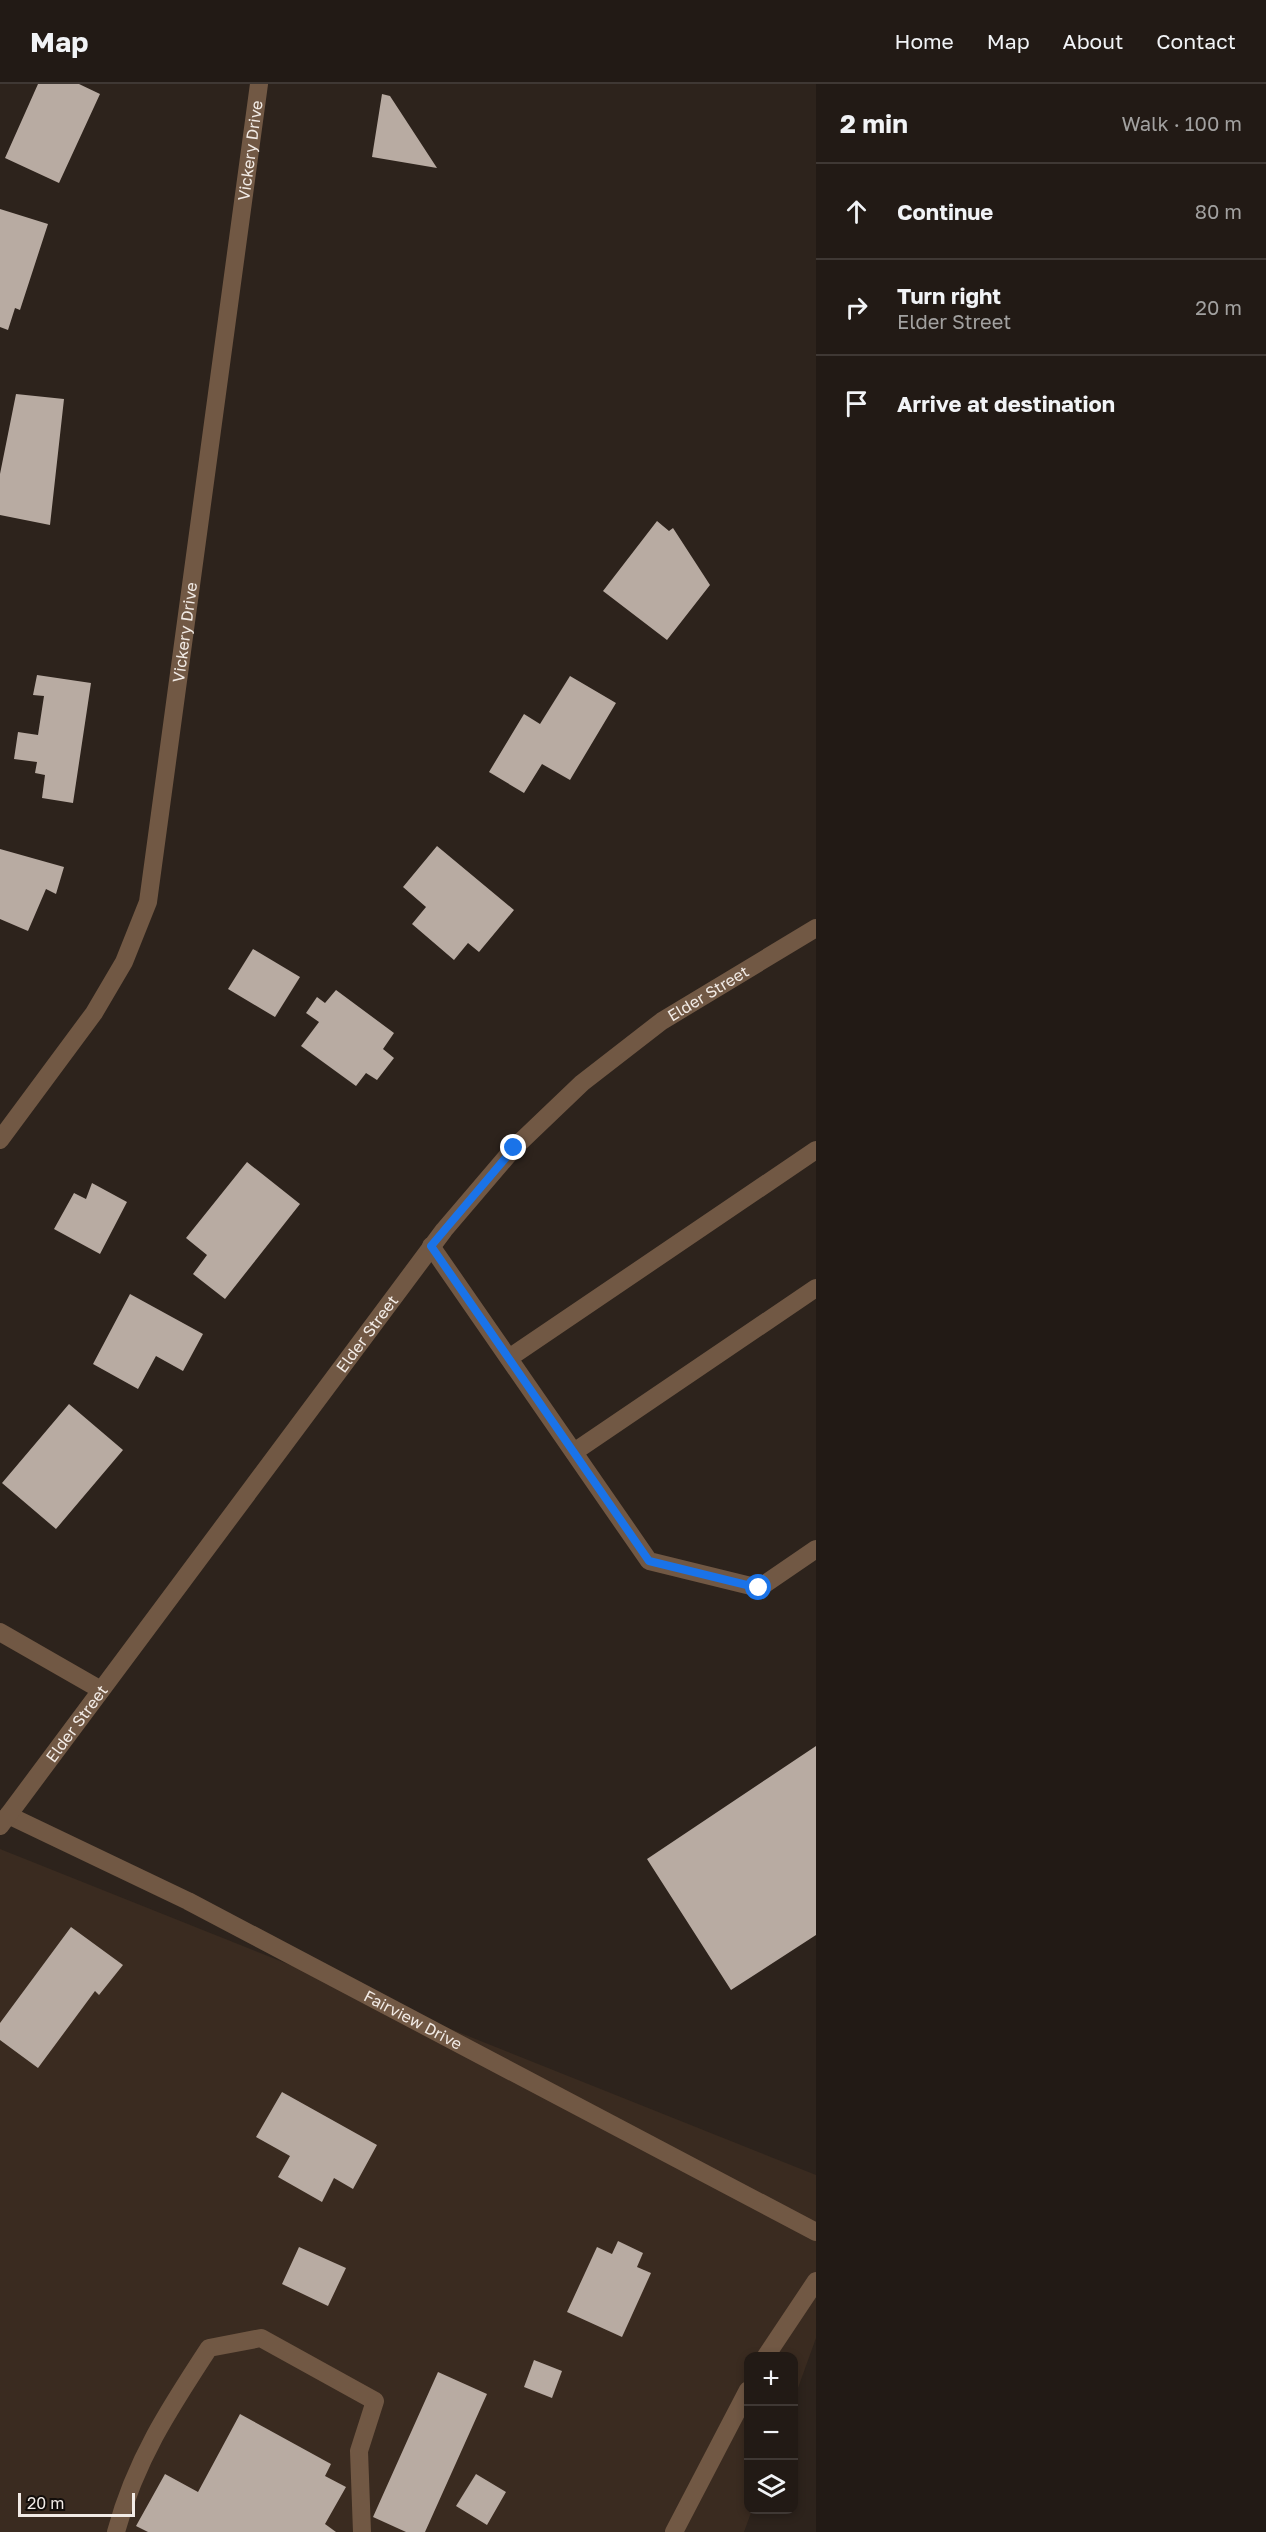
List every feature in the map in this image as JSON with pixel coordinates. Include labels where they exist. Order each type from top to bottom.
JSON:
[{"type":"street","name":"Vickery Drive","points":[[0,1140],[94,1014],[124,962],[148,902],[259,84]]},
{"type":"street","name":"Elder Street","points":[[4,1821],[431,1246],[514,1148],[582,1083],[662,1021],[816,928]]},
{"type":"street","points":[[509,1358],[816,1150]]},
{"type":"street","points":[[431,1246],[649,1561],[759,1588],[816,1549]]},
{"type":"street","points":[[574,1452],[816,1288]]},
{"type":"street","points":[[0,1632],[101,1690]]},
{"type":"street","name":"Fairview Drive","points":[[4,1821],[199,1906],[816,2232]]},
{"type":"street","points":[[769,2352],[816,2282]]},
{"type":"street","points":[[116,2532],[127,2490],[162,2421],[209,2348],[261,2338],[375,2401],[359,2451],[362,2532]]},
{"type":"street","points":[[674,2532],[744,2398]]},
{"type":"shaded area","points":[[0,1849],[816,2175],[816,2338],[798,2388],[798,2352],[744,2352],[744,2514],[751,2514],[744,2532],[0,2532]]},
{"type":"building","points":[[38,84],[79,84],[100,94],[59,183],[5,158]]},
{"type":"building","points":[[382,94],[390,96],[437,168],[372,157]]},
{"type":"building","points":[[0,209],[48,224],[20,310],[15,308],[8,330],[0,327]]},
{"type":"building","points":[[16,394],[64,399],[50,525],[0,515],[0,474]]},
{"type":"building","points":[[657,521],[669,531],[673,528],[710,585],[667,640],[603,591]]},
{"type":"building","points":[[37,675],[91,683],[73,803],[42,798],[45,775],[35,773],[37,762],[14,759],[18,732],[38,735],[44,696],[33,695]]},
{"type":"building","points":[[570,676],[616,703],[570,780],[542,764],[524,793],[489,772],[524,714],[540,724]]},
{"type":"building","points":[[437,846],[514,910],[479,952],[468,943],[454,960],[412,924],[426,907],[403,887]]},
{"type":"building","points":[[0,849],[64,867],[56,894],[46,889],[28,931],[0,919]]},
{"type":"building","points":[[253,949],[300,977],[275,1017],[228,989]]},
{"type":"building","points":[[336,990],[394,1033],[383,1049],[394,1058],[377,1080],[366,1073],[356,1086],[301,1046],[319,1022],[306,1013],[317,997],[325,1003]]},
{"type":"building","points":[[247,1162],[300,1204],[225,1299],[193,1274],[207,1255],[186,1238]]},
{"type":"building","points":[[92,1183],[127,1202],[100,1254],[54,1229],[74,1193],[86,1199]]},
{"type":"building","points":[[130,1294],[203,1334],[183,1371],[156,1356],[138,1389],[93,1364]]},
{"type":"building","points":[[69,1404],[123,1450],[56,1529],[2,1483]]},
{"type":"building","points":[[816,1746],[816,1935],[731,1990],[647,1859]]},
{"type":"building","points":[[71,1927],[123,1965],[99,1995],[95,1991],[38,2068],[0,2040],[0,2023]]},
{"type":"building","points":[[282,2092],[377,2145],[353,2189],[334,2178],[322,2202],[278,2177],[290,2156],[256,2137]]},
{"type":"building","points":[[618,2241],[643,2253],[637,2267],[651,2273],[622,2337],[567,2312],[597,2247],[612,2254]]},
{"type":"building","points":[[299,2247],[346,2268],[328,2306],[282,2284]]},
{"type":"building","points":[[534,2360],[562,2371],[552,2398],[524,2387]]},
{"type":"building","points":[[438,2372],[487,2394],[425,2532],[406,2532],[373,2517]]},
{"type":"building","points":[[240,2414],[331,2464],[325,2476],[346,2487],[325,2524],[336,2532],[148,2532],[136,2526],[165,2474],[198,2492]]},
{"type":"building","points":[[476,2474],[506,2492],[487,2525],[456,2506]]},
{"type":"route","points":[[514,1148],[431,1246],[649,1561],[759,1588]]}]
